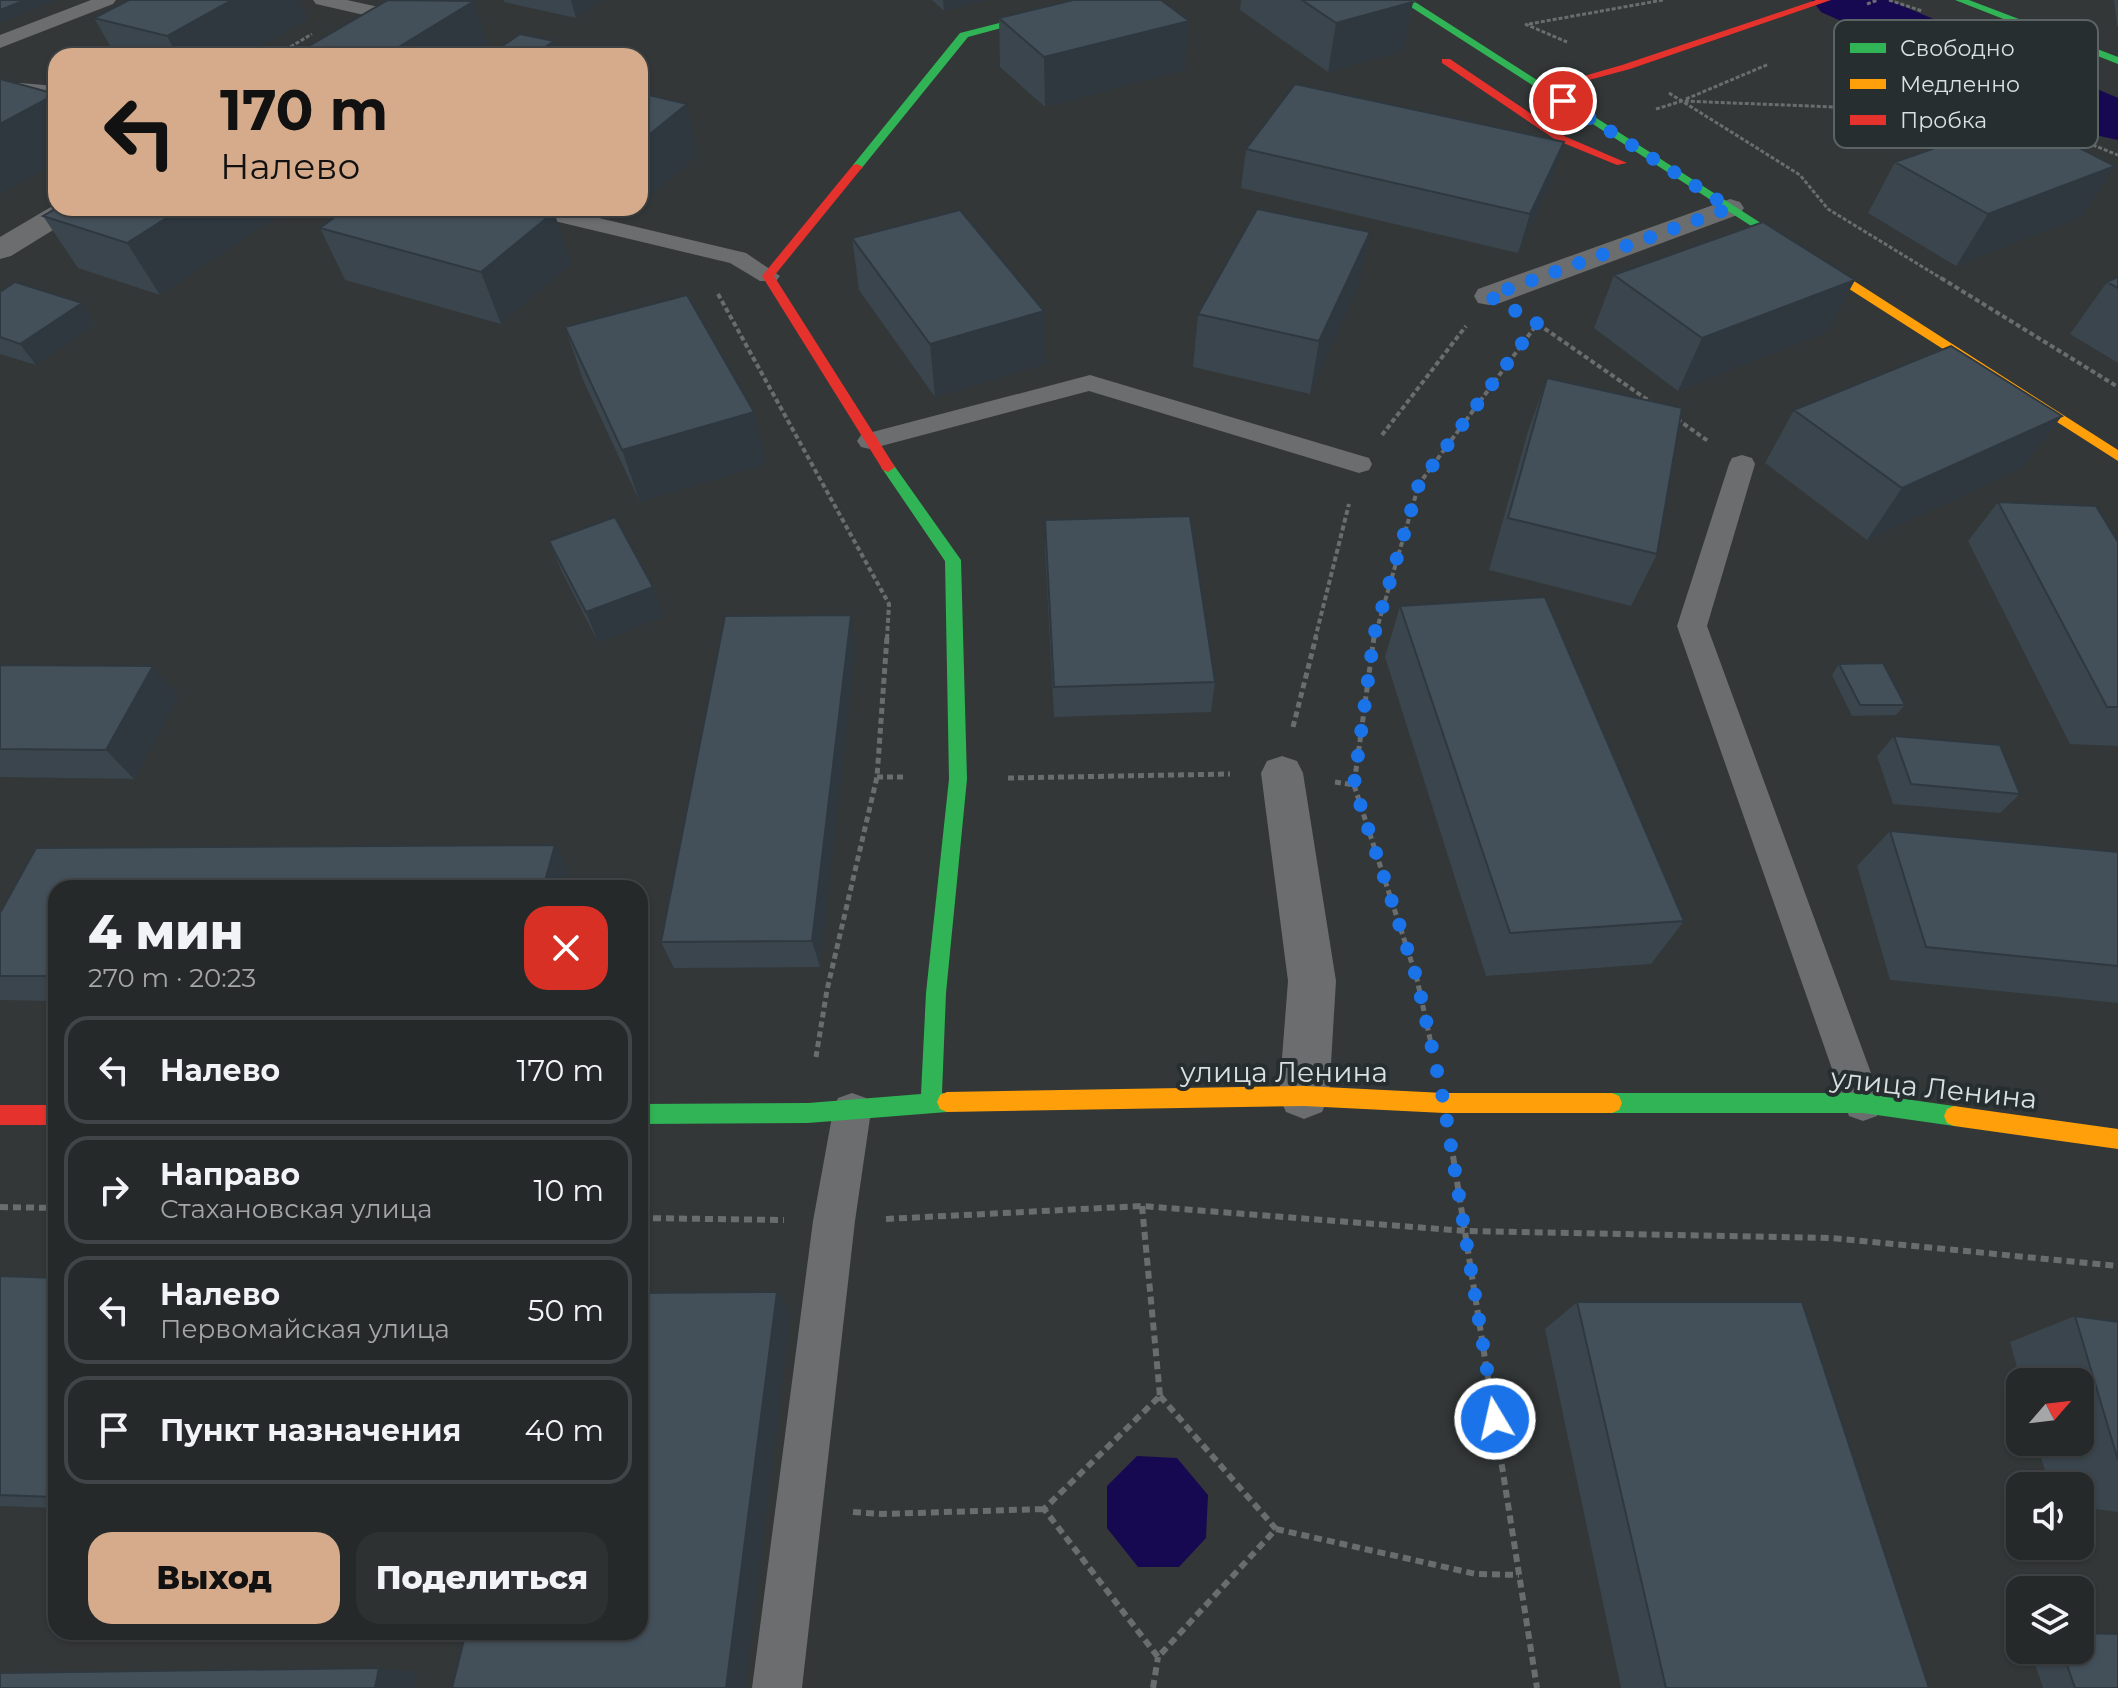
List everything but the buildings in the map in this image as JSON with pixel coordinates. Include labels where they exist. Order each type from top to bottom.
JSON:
[{"type":"main road","points":[[931,1102],[936,993],[958,779],[953,560],[870,441],[768,276],[964,35],[1100,0]]},
{"type":"main road","points":[[1405,0],[2118,456]]},
{"type":"main road","points":[[1544,89],[1626,67],[1826,0]]},
{"type":"main road","points":[[1960,0],[2012,20]]},
{"type":"main road","points":[[1426,14],[1441,58],[1560,138],[1730,208]]},
{"type":"main road","points":[[2098,53],[2118,61]]},
{"type":"main road","name":"улица Ленина","points":[[648,1114],[808,1113],[931,1102],[1304,1096],[1444,1103],[1863,1103],[2118,1139]]},
{"type":"main road","points":[[0,1115],[48,1115]]},
{"type":"street","points":[[363,31],[415,0]]},
{"type":"street","points":[[1489,296],[1730,208]]},
{"type":"street","points":[[0,250],[56,216]]},
{"type":"street","points":[[1282,773],[1312,981],[1304,1096]]},
{"type":"lane","points":[[0,42],[107,0]]},
{"type":"lane","points":[[322,0],[390,15]]},
{"type":"lane","points":[[0,91],[48,92]]},
{"type":"lane","points":[[562,216],[738,258],[768,276]]},
{"type":"lane","points":[[870,441],[1090,383],[1359,464]]},
{"type":"lane","points":[[1742,464],[1692,626],[1863,1103]]},
{"type":"lane","points":[[777,1688],[834,1221],[852,1111]]},
{"type":"path","points":[[1526,25],[1663,0]]},
{"type":"path","points":[[1682,101],[1800,175],[1828,209],[2118,387]]},
{"type":"path","points":[[1601,125],[1682,101],[1834,107]]},
{"type":"path","points":[[2098,147],[2118,155]]},
{"type":"path","points":[[738,258],[713,286],[889,604],[877,777],[827,990],[808,1113]]},
{"type":"path","points":[[1282,773],[1359,464],[1489,296],[1537,323],[1742,464]]},
{"type":"path","points":[[1537,1688],[1444,1103],[1417,979],[1354,785],[1374,635],[1419,484],[1537,323],[1551,318]]},
{"type":"path","points":[[877,777],[958,779],[1282,773],[1354,785]]},
{"type":"path","points":[[1142,1206],[1160,1396],[1276,1529],[1476,1574],[1519,1575]]},
{"type":"path","points":[[648,1218],[834,1221],[1142,1206],[1466,1231],[1832,1238],[2118,1266]]},
{"type":"path","points":[[0,1207],[48,1208]]},
{"type":"path","points":[[798,1507],[882,1514],[1044,1509],[1160,1396]]},
{"type":"path","points":[[1044,1509],[1158,1657]]},
{"type":"path","points":[[1153,1688],[1158,1657],[1276,1529]]},
{"type":"shaded area","points":[[1137,1456],[1177,1458],[1208,1495],[1206,1538],[1179,1567],[1138,1567],[1107,1528],[1107,1486]]},
{"type":"waterway","points":[[1841,0],[1887,20]]},
{"type":"waterway","points":[[2098,112],[2118,121]]},
{"type":"traffic: fast","points":[[857,167],[964,35],[1100,0]]},
{"type":"traffic: fast","points":[[1405,0],[1836,275]]},
{"type":"traffic: fast","points":[[1960,0],[2012,20]]},
{"type":"traffic: fast","points":[[2098,53],[2118,61]]},
{"type":"traffic: fast","points":[[888,467],[953,560],[958,779],[936,993],[931,1102]]},
{"type":"traffic: fast","points":[[648,1114],[808,1113],[947,1102]]},
{"type":"traffic: fast","points":[[1612,1103],[1863,1103],[1954,1116]]},
{"type":"traffic: slow","points":[[1836,275],[2118,456]]},
{"type":"traffic: slow","points":[[947,1102],[1304,1096],[1444,1103],[1612,1103]]},
{"type":"traffic: slow","points":[[1954,1116],[2118,1139]]},
{"type":"traffic: jam","points":[[1544,89],[1626,67],[1826,0]]},
{"type":"traffic: jam","points":[[1446,61],[1560,138],[1621,163]]},
{"type":"traffic: jam","points":[[857,167],[768,276],[888,467]]},
{"type":"traffic: jam","points":[[0,1115],[48,1115]]},
{"type":"route","points":[[1495,1419],[1444,1103],[1417,979],[1354,785],[1374,635],[1419,484],[1537,323],[1489,296],[1730,208],[1563,101]]}]
